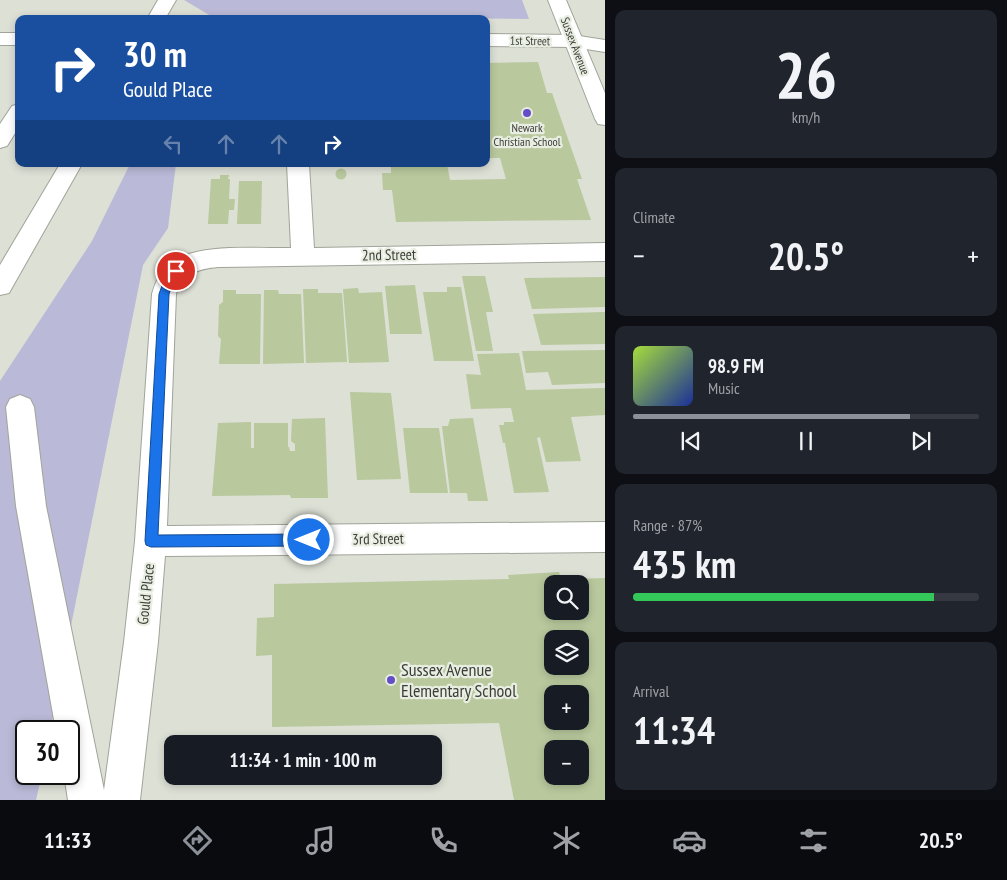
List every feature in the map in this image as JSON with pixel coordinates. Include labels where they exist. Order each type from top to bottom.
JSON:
[{"type":"main road","points":[[158,15],[167,0]]},
{"type":"main road","name":"Sussex Avenue","points":[[557,0],[604,119]]},
{"type":"main road","name":"1st Street","points":[[573,41],[604,36]]},
{"type":"main road","points":[[0,39],[15,39]]},
{"type":"main road","name":"1st Street","points":[[490,40],[573,41],[604,46]]},
{"type":"main road","points":[[0,141],[15,117]]},
{"type":"main road","points":[[0,286],[69,167]]},
{"type":"main road","points":[[298,167],[303,257]]},
{"type":"main road","name":"2nd Street","points":[[176,271],[186,265],[207,259],[604,252]]},
{"type":"main road","name":"Gould Place","points":[[121,800],[141,642],[151,541],[164,294],[169,278],[176,271]]},
{"type":"main road","points":[[20,407],[31,506],[87,800]]},
{"type":"main road","name":"3rd Street","points":[[151,541],[604,537]]},
{"type":"shaded area","points":[[184,0],[522,0],[529,19],[490,19],[490,15],[209,15]]},
{"type":"shaded area","points":[[129,167],[176,167],[168,228],[143,265],[52,720],[15,720],[15,785],[39,785],[36,800],[0,800],[0,381],[92,241]]},
{"type":"building","points":[[538,62],[547,93],[552,93],[582,179],[577,179],[591,220],[396,222],[392,190],[383,190],[382,173],[391,173],[391,167],[448,167],[450,180],[506,179],[500,158],[490,158],[490,63]]},
{"type":"building","points":[[341,168],[347,174],[341,180],[335,174]]},
{"type":"building","points":[[220,175],[229,175],[229,199],[235,199],[234,210],[229,210],[228,224],[208,224],[211,179],[220,179]]},
{"type":"building","points":[[239,181],[262,181],[261,224],[237,224]]},
{"type":"building","points":[[462,276],[485,276],[493,312],[486,312],[493,351],[476,351]]},
{"type":"building","points":[[605,277],[605,307],[532,309],[524,278]]},
{"type":"building","points":[[415,285],[422,334],[390,334],[385,286]]},
{"type":"building","points":[[447,287],[461,287],[474,361],[434,361],[423,292],[447,292]]},
{"type":"building","points":[[358,288],[359,293],[382,292],[389,362],[349,363],[343,289]]},
{"type":"building","points":[[303,289],[318,289],[318,293],[342,293],[347,362],[306,363]]},
{"type":"building","points":[[223,290],[236,290],[236,294],[261,294],[260,364],[219,364],[221,339],[218,336],[219,305],[223,302]]},
{"type":"building","points":[[264,290],[278,290],[279,294],[301,294],[304,363],[263,364]]},
{"type":"building","points":[[605,312],[605,344],[541,345],[533,314]]},
{"type":"building","points":[[605,350],[605,383],[552,385],[548,372],[526,373],[522,351]]},
{"type":"building","points":[[519,353],[526,390],[605,388],[605,415],[571,417],[581,461],[546,462],[540,437],[537,438],[549,492],[514,493],[505,443],[503,443],[499,425],[504,425],[504,422],[514,422],[511,408],[471,409],[466,374],[481,375],[477,354]]},
{"type":"building","points":[[350,392],[391,393],[401,479],[357,480]]},
{"type":"building","points":[[325,418],[328,498],[291,498],[290,495],[212,496],[218,423],[251,422],[251,448],[254,448],[254,423],[288,423],[288,447],[290,451],[295,451],[295,444],[291,441],[292,419]]},
{"type":"building","points":[[473,418],[488,501],[468,501],[467,493],[450,493],[442,426],[448,426],[450,419]]},
{"type":"building","points":[[403,428],[439,428],[448,493],[410,493]]},
{"type":"building","points":[[559,572],[560,575],[544,575],[544,620],[589,620],[589,578],[605,578],[605,800],[514,800],[499,723],[272,727],[272,655],[256,656],[257,618],[274,617],[274,584],[509,579],[508,575]]},
{"type":"place","name":"Newark Christian School","points":[[527,113]]},
{"type":"place","name":"Sussex Avenue Elementary School","points":[[391,680]]},
{"type":"route","points":[[176,271],[169,278],[164,294],[151,541],[309,540]]}]
